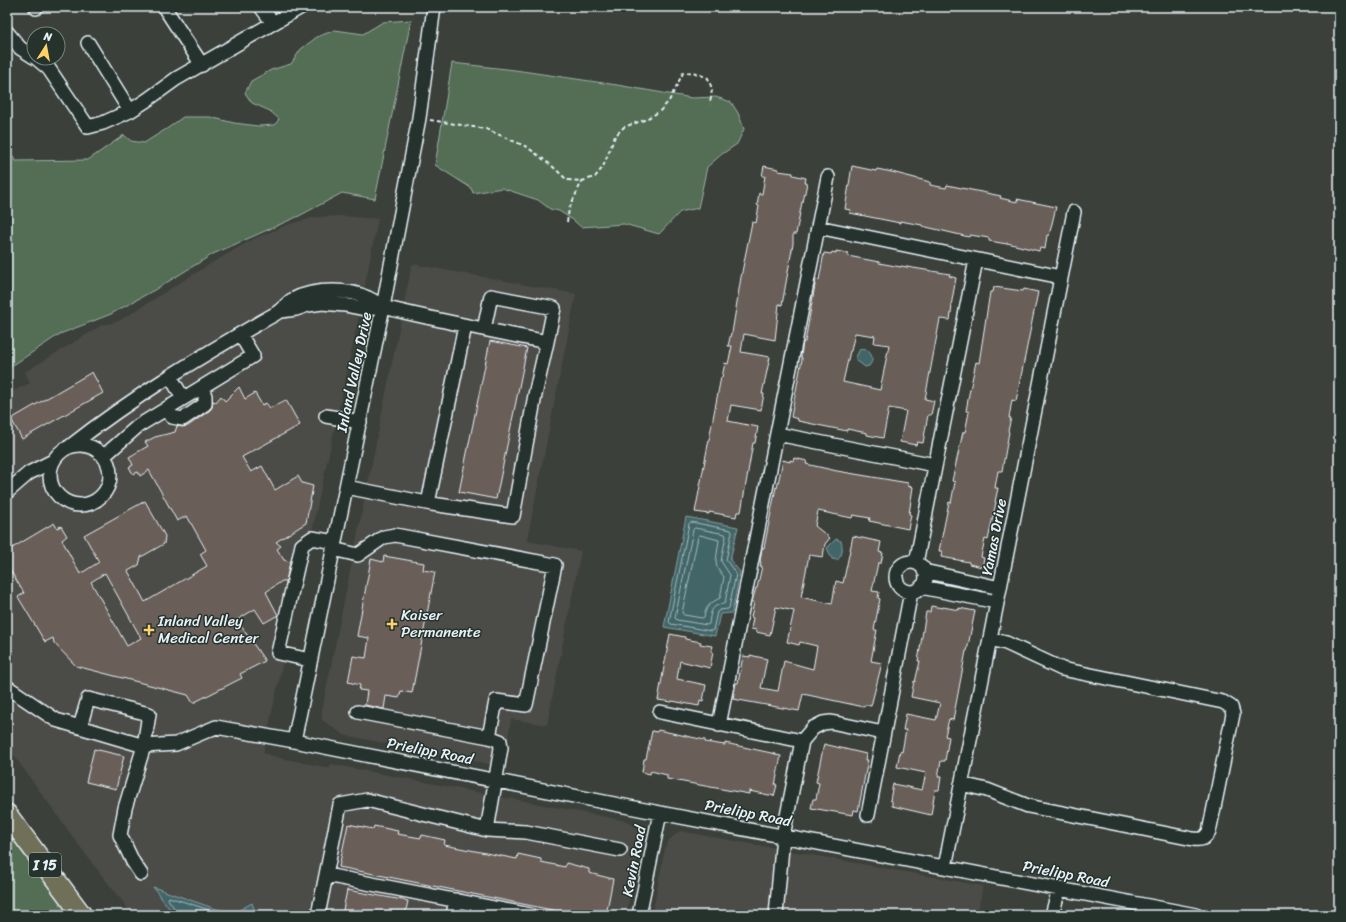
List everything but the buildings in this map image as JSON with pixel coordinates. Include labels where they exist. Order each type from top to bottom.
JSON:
[{"type":"highway","name":"I 15","points":[[7,814],[82,915]]},
{"type":"street","points":[[164,7],[202,65]]},
{"type":"street","points":[[261,7],[273,23]]},
{"type":"street","points":[[46,66],[88,127],[103,124],[147,100],[176,79],[301,7]]},
{"type":"street","name":"Inland Valley Drive","points":[[294,741],[383,307],[419,118],[434,7]]},
{"type":"street","points":[[7,32],[20,48],[26,52]]},
{"type":"street","points":[[88,43],[130,110]]},
{"type":"street","points":[[719,724],[828,177]]},
{"type":"street","name":"Yamas Drive","points":[[945,867],[1074,212]]},
{"type":"street","points":[[818,227],[1061,277]]},
{"type":"street","points":[[868,814],[883,733],[916,590],[925,581],[920,567],[935,465],[976,260]]},
{"type":"street","points":[[346,487],[428,503],[513,516],[535,395],[554,308],[491,296],[484,329]]},
{"type":"street","points":[[69,447],[114,413],[170,376],[281,310],[322,303],[365,309],[383,307],[465,326],[509,333],[547,342]]},
{"type":"street","points":[[428,503],[465,326]]},
{"type":"street","points":[[104,456],[138,426],[252,356],[240,334]]},
{"type":"street","points":[[170,376],[183,398]]},
{"type":"street","points":[[167,408],[172,417],[183,419],[205,404],[205,396],[202,387]]},
{"type":"street","points":[[326,416],[360,422]]},
{"type":"street","points":[[777,434],[935,465]]},
{"type":"street","points":[[78,445],[88,446],[97,450],[104,456],[109,465],[111,474],[105,493],[98,500],[84,505],[78,505],[69,503],[60,498],[50,481],[50,471],[53,461],[62,450],[78,445]]},
{"type":"street","points":[[7,492],[30,473],[53,461]]},
{"type":"street","points":[[310,660],[278,653],[302,545],[312,538],[358,554],[384,537],[395,535],[554,565],[526,706],[496,701],[489,737]]},
{"type":"street","points":[[997,602],[902,589],[896,581],[896,576],[900,567],[908,562],[920,567],[1000,588]]},
{"type":"street","points":[[961,784],[987,790],[1028,806],[1193,840],[1201,840],[1209,832],[1233,714],[1231,707],[1223,702],[1062,669],[1006,643],[990,638]]},
{"type":"street","points":[[7,687],[56,720],[144,746]]},
{"type":"street","points":[[80,727],[88,699],[149,714],[144,746],[125,808],[120,835],[132,862],[141,874]]},
{"type":"street","points":[[358,712],[489,737],[500,741],[501,748],[487,830]]},
{"type":"street","points":[[660,712],[802,741]]},
{"type":"street","points":[[776,915],[783,836],[802,741],[813,728],[823,723],[837,722],[883,733]]},
{"type":"street","name":"Prielipp Road","points":[[144,746],[176,744],[216,727],[1059,889],[1140,910],[1196,915]]},
{"type":"street","points":[[318,915],[340,805],[367,800],[487,830],[526,832],[620,850]]},
{"type":"street","name":"Kevin Road","points":[[639,915],[660,812]]},
{"type":"street","points":[[326,875],[530,915]]},
{"type":"street","points":[[1052,915],[1059,889]]},
{"type":"street","points":[[453,915],[456,900]]},
{"type":"path","points":[[419,118],[486,129],[527,147],[551,165],[567,180],[582,181],[595,177],[603,167],[615,136],[624,127],[644,120],[660,112],[669,101],[684,73],[693,72],[708,78],[712,89],[710,104]]},
{"type":"path","points":[[567,222],[569,209],[582,181]]},
{"type":"shaded area","name":"Inland Valley Medical Center","points":[[343,216],[378,219],[354,340],[263,753],[330,768],[331,764],[627,821],[638,829],[642,835],[626,915],[133,915],[89,859],[7,746],[7,394],[30,383],[25,372],[102,325],[119,321],[253,239],[290,224],[315,217]]},
{"type":"shaded area","points":[[412,264],[576,294],[527,541],[581,551],[547,725],[511,719],[504,767],[344,735],[322,720],[322,710]]},
{"type":"shaded area","points":[[680,831],[983,886],[977,915],[652,915],[665,848],[669,840]]},
{"type":"green space","points":[[411,20],[375,199],[342,193],[299,216],[213,254],[156,289],[111,314],[60,334],[7,369],[7,149],[16,161],[88,160],[124,135],[131,141],[144,143],[183,117],[210,117],[234,123],[258,126],[275,125],[279,119],[270,111],[252,103],[245,93],[251,81],[271,70],[291,64],[301,49],[317,37],[335,30],[363,34],[383,22]]},
{"type":"green space","points":[[452,63],[515,70],[692,98],[716,97],[731,102],[738,113],[744,129],[737,144],[707,167],[698,208],[680,212],[659,234],[624,224],[581,227],[559,211],[550,209],[538,200],[502,188],[473,193],[471,188],[435,165]]},
{"type":"green space","points":[[7,832],[69,915],[11,915],[7,910]]},
{"type":"water","points":[[860,349],[867,350],[871,354],[872,362],[869,366],[865,367],[856,360]]},
{"type":"water","points":[[686,517],[738,527],[730,560],[740,572],[732,613],[720,614],[715,636],[664,627]]},
{"type":"water","points":[[836,539],[841,541],[842,549],[837,560],[832,559],[827,548]]},
{"type":"water","points":[[153,887],[213,908],[234,913],[252,903],[256,915],[174,915]]},
{"type":"place","name":"Kaiser Permanente","points":[[392,624]]},
{"type":"place","name":"Inland Valley Medical Center","points":[[149,630]]}]
